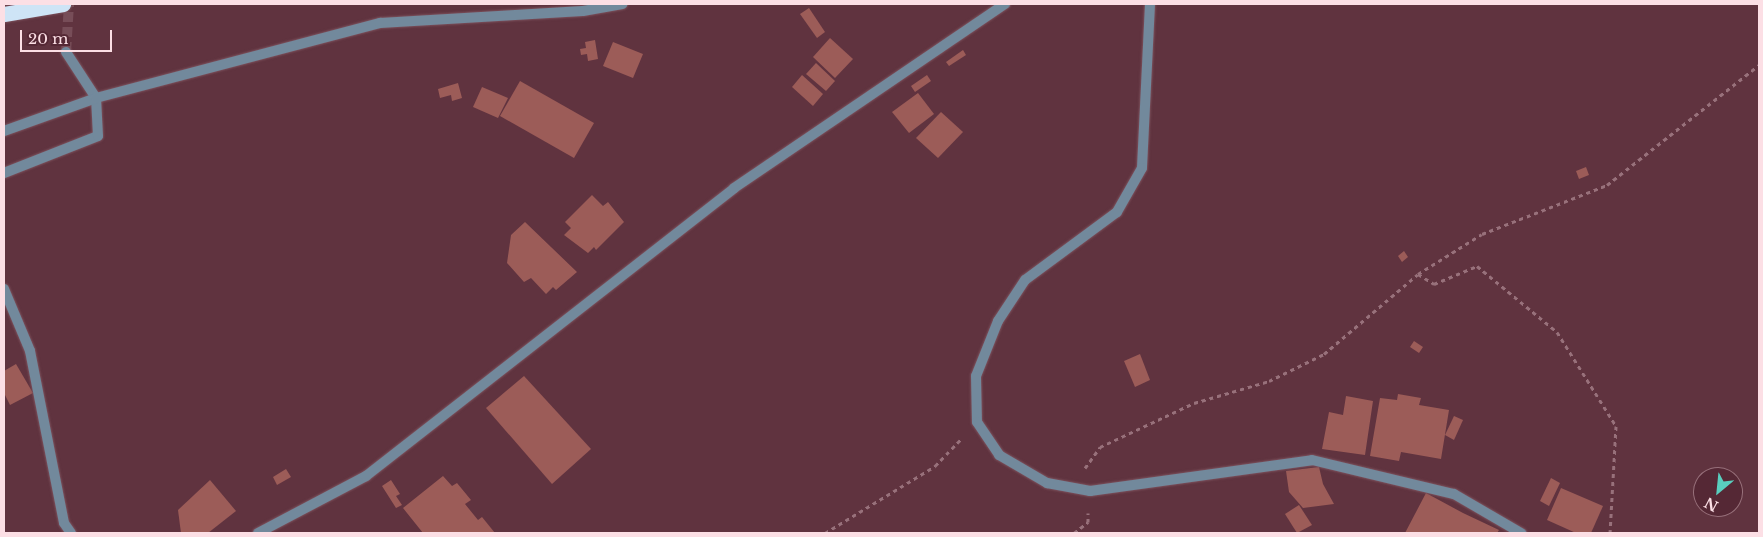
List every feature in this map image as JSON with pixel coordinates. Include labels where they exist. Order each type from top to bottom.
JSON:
[{"type":"highway","points":[[4,14],[63,4]]},
{"type":"street","points":[[4,130],[96,98],[380,23],[582,11],[622,4]]},
{"type":"street","points":[[258,533],[366,476],[734,188],[1005,4]]},
{"type":"street","points":[[1150,4],[1142,168],[1116,212],[1025,280],[1003,313],[976,376],[977,422],[999,455],[1047,483],[1090,491],[1312,460],[1454,494],[1521,533]]},
{"type":"street","points":[[4,173],[98,136],[96,98],[66,52]]},
{"type":"street","points":[[4,289],[30,351],[64,523],[71,533]]},
{"type":"path","points":[[1090,491],[1080,476],[1100,447],[1194,403],[1269,381],[1324,354],[1418,274],[1482,234],[1607,185],[1759,64]]},
{"type":"path","points":[[1418,274],[1434,284],[1477,266],[1557,332],[1616,426],[1610,533]]},
{"type":"path","points":[[826,533],[935,466],[977,422]]},
{"type":"building","points":[[809,8],[825,32],[817,38],[800,14]]},
{"type":"building","points":[[830,38],[853,59],[835,78],[813,57]]},
{"type":"building","points":[[595,40],[598,59],[588,61],[587,54],[581,55],[580,49],[586,48],[585,42]]},
{"type":"building","points":[[613,42],[643,54],[633,78],[603,66]]},
{"type":"building","points":[[963,50],[966,55],[949,66],[946,62]]},
{"type":"building","points":[[816,63],[835,81],[826,91],[806,74]]},
{"type":"building","points":[[802,75],[823,94],[813,106],[792,87]]},
{"type":"building","points":[[927,75],[931,81],[915,92],[911,86]]},
{"type":"building","points":[[520,81],[594,123],[574,158],[500,116]]},
{"type":"building","points":[[458,83],[462,98],[452,101],[451,95],[440,98],[438,89]]},
{"type":"building","points":[[482,87],[508,98],[498,118],[473,107]]},
{"type":"building","points":[[918,93],[934,114],[909,133],[892,112]]},
{"type":"building","points":[[941,112],[963,132],[938,158],[916,138]]},
{"type":"building","points":[[1586,167],[1589,175],[1579,179],[1576,171]]},
{"type":"building","points":[[592,195],[603,206],[608,202],[624,222],[596,250],[594,247],[588,253],[564,235],[571,228],[565,222]]},
{"type":"building","points":[[525,222],[577,272],[556,290],[553,287],[546,294],[531,278],[524,282],[507,263],[511,235]]},
{"type":"building","points":[[1404,251],[1408,257],[1402,262],[1398,256]]},
{"type":"building","points":[[1414,341],[1423,347],[1419,353],[1410,347]]},
{"type":"building","points":[[1140,354],[1150,380],[1135,387],[1124,361]]},
{"type":"building","points":[[16,364],[33,393],[10,405],[4,393],[4,371]]},
{"type":"building","points":[[524,376],[591,449],[552,484],[486,408]]},
{"type":"building","points":[[1398,394],[1421,398],[1419,405],[1449,410],[1441,459],[1401,452],[1399,461],[1370,456],[1380,398],[1397,400]]},
{"type":"building","points":[[1346,396],[1373,401],[1365,455],[1322,449],[1329,412],[1343,415]]},
{"type":"building","points":[[1454,416],[1463,420],[1454,440],[1445,435]]},
{"type":"building","points":[[1319,467],[1323,484],[1334,504],[1303,508],[1289,492],[1286,471]]},
{"type":"building","points":[[286,469],[291,477],[277,485],[273,477]]},
{"type":"building","points":[[443,476],[452,486],[457,483],[471,500],[465,504],[478,520],[482,517],[495,533],[423,533],[403,508]]},
{"type":"building","points":[[1551,478],[1560,483],[1549,506],[1540,501]]},
{"type":"building","points":[[210,480],[236,511],[208,533],[181,533],[178,510]]},
{"type":"building","points":[[391,480],[400,494],[396,496],[402,505],[396,508],[382,486]]},
{"type":"building","points":[[1561,488],[1603,506],[1591,533],[1576,533],[1547,520]]},
{"type":"building","points":[[1426,493],[1499,530],[1497,533],[1405,533]]},
{"type":"building","points":[[1299,505],[1312,525],[1297,533],[1285,514]]},
{"type":"tunnel","points":[[66,52],[69,4]]}]
